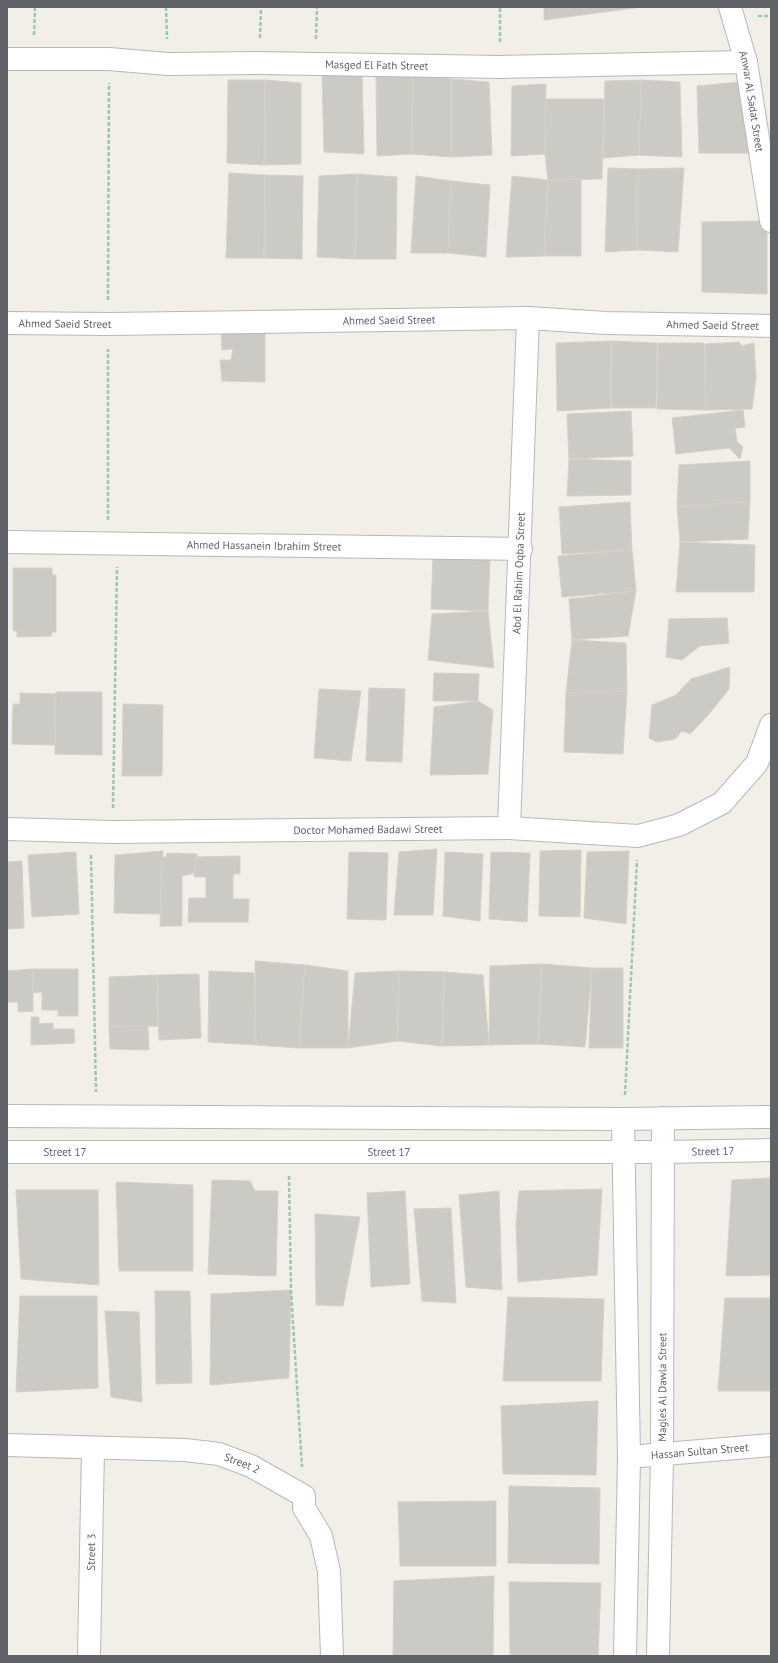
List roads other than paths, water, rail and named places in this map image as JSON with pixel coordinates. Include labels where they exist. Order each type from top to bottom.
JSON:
[{"type":"street","name":"Anwar Al Sadat Street","points":[[730,7],[746,62],[771,221]]},
{"type":"street","name":"Masged El Fath Street","points":[[7,59],[109,59],[168,64],[259,63],[500,67],[746,62]]},
{"type":"street","name":"Ahmed Saeid Street","points":[[7,324],[528,318],[606,323],[771,326]]},
{"type":"street","name":"Abd El Rahim Oqba Street","points":[[509,828],[521,549],[528,318]]},
{"type":"street","name":"Ahmed Hassanein Ibrahim Street","points":[[7,542],[521,549]]},
{"type":"street","name":"Doctor Mohamed Badawi Street","points":[[7,829],[112,832],[509,828],[638,836],[679,825],[722,803],[757,763],[771,725]]},
{"type":"street","points":[[7,1116],[623,1119],[771,1117]]},
{"type":"street","name":"Magles Al Dawla Street","points":[[658,1656],[662,1455],[664,1118]]},
{"type":"street","points":[[623,1119],[629,1457],[625,1656]]},
{"type":"street","name":"Street 17","points":[[7,1152],[663,1152],[771,1150]]},
{"type":"street","name":"Hassan Sultan Street","points":[[629,1457],[771,1445]]},
{"type":"street","name":"Street 2","points":[[7,1446],[185,1450],[219,1454],[251,1466],[304,1496],[304,1508],[321,1536],[329,1571],[332,1656]]},
{"type":"street","name":"Street 3","points":[[89,1656],[93,1448]]}]
